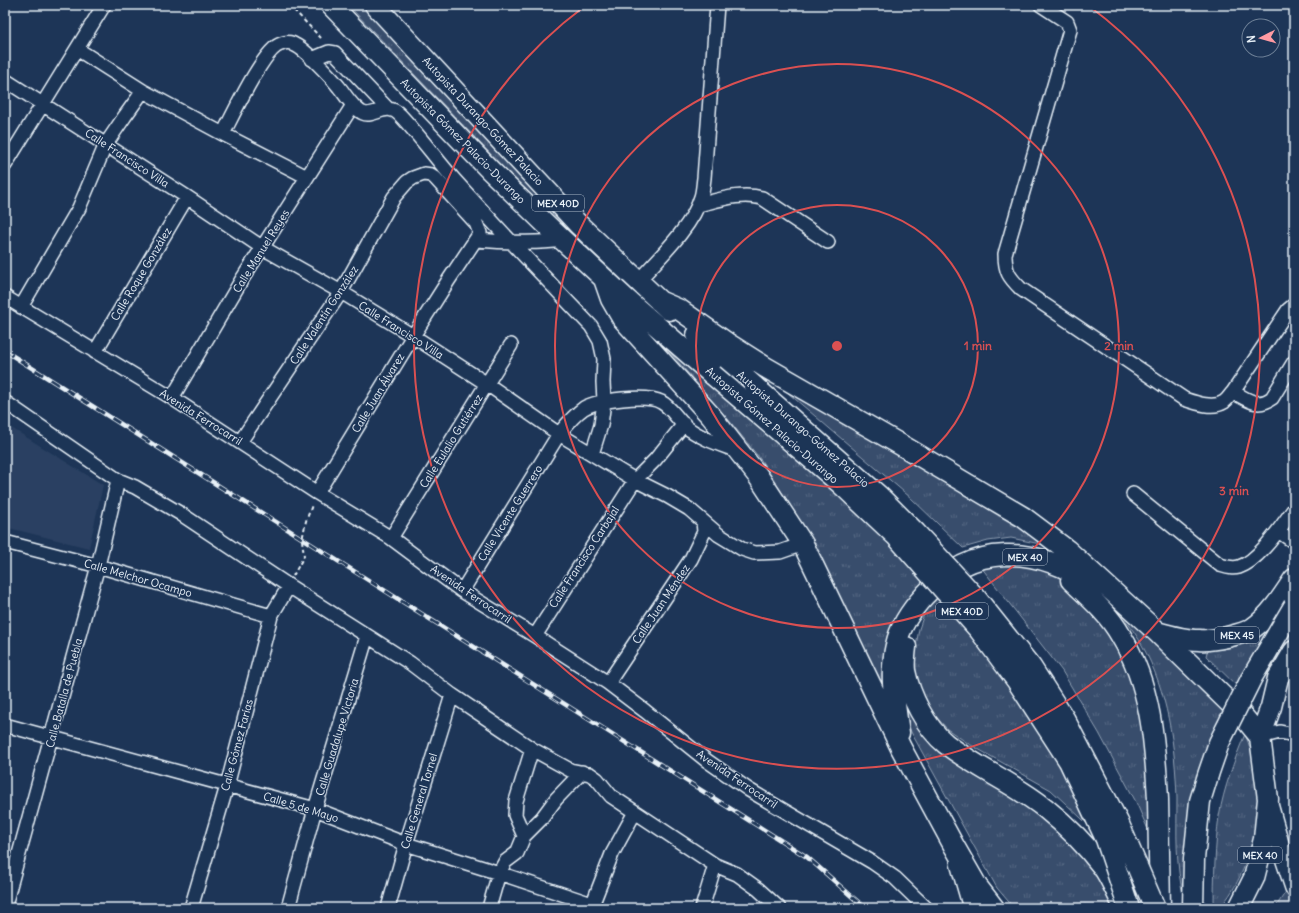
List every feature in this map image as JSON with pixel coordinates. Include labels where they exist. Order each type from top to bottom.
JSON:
[{"type":"highway","name":"Autopista Gómez Palacio-Durango","points":[[331,5],[490,170],[604,279],[713,375],[841,484],[896,536],[980,631],[1017,681],[1069,761],[1106,840],[1129,908]]},
{"type":"highway","name":"Autopista Durango-Gómez Palacio","points":[[375,5],[578,224],[659,301],[755,388],[879,496],[906,522],[976,598],[1031,667],[1064,720],[1118,822],[1155,908]]},
{"type":"highway","points":[[604,279],[611,299],[622,318],[711,416],[758,476],[803,544],[901,748]]},
{"type":"highway","points":[[659,301],[680,310],[727,343],[765,367],[908,448],[1023,517],[1067,550],[1140,617]]},
{"type":"highway","name":"MEX 40","points":[[994,908],[977,886],[901,748],[892,676],[894,653],[900,632],[913,608],[931,588],[954,570],[971,561],[990,556],[1011,555],[1052,562],[1087,580],[1140,617],[1157,632],[1242,715],[1260,738]]},
{"type":"highway","points":[[1052,562],[1106,615],[1121,635],[1134,661],[1151,719],[1156,755],[1160,908]]},
{"type":"highway","name":"MEX 45","points":[[1157,632],[1188,640],[1201,641],[1238,634],[1252,628],[1268,615],[1294,579]]},
{"type":"highway","points":[[1193,908],[1194,859],[1200,801],[1218,743],[1251,679],[1294,606]]},
{"type":"highway","points":[[913,608],[906,642],[905,671],[914,700],[927,724],[945,743],[1045,808],[1074,833],[1103,867],[1124,908]]},
{"type":"highway","points":[[1268,799],[1260,738],[1271,707],[1278,678],[1294,651]]},
{"type":"highway","name":"MEX 40","points":[[1239,908],[1254,878],[1264,839],[1268,799]]},
{"type":"main road","name":"MEX 40","points":[[1268,799],[1293,883]]},
{"type":"main road","name":"MEX 40","points":[[954,846],[972,908]]},
{"type":"street","points":[[5,165],[104,5]]},
{"type":"street","points":[[638,281],[688,223],[701,197],[704,178],[716,5]]},
{"type":"street","points":[[1041,5],[1067,22],[1070,30],[1005,254],[1005,267],[1012,280],[1021,290],[1184,399],[1200,405],[1224,402],[1233,392],[1288,310],[1294,305]]},
{"type":"street","points":[[223,134],[248,86],[266,56],[278,44],[287,43],[297,45],[337,85],[353,106],[363,114],[370,114],[388,109]]},
{"type":"street","points":[[76,49],[143,92],[307,177]]},
{"type":"street","points":[[312,59],[329,52],[335,53],[388,109],[400,115],[458,184],[591,326],[600,341],[604,359],[604,401],[601,425],[592,454]]},
{"type":"street","name":"Calle Francisco Villa","points":[[5,80],[106,144],[263,248],[341,292],[413,336],[487,384],[559,434],[635,480],[689,508],[719,535],[754,553],[780,552],[803,544]]},
{"type":"street","points":[[21,307],[79,208],[106,144],[143,92]]},
{"type":"street","name":"Calle Manuel Reyes","points":[[172,398],[209,334],[353,106]]},
{"type":"street","name":"Calle Valentín González","points":[[240,442],[341,292],[394,197],[407,182],[413,178],[428,175],[445,168]]},
{"type":"street","points":[[428,175],[435,178],[476,223],[478,236],[512,243],[563,240]]},
{"type":"street","points":[[698,205],[752,195],[762,198],[828,242]]},
{"type":"street","name":"Calle Roque González","points":[[95,352],[187,197]]},
{"type":"street","name":"Calle Juan Álvarez","points":[[317,493],[413,336],[478,236]]},
{"type":"street","name":"Avenida Ferrocarril","points":[[5,297],[172,398],[317,493],[392,538],[462,591],[608,683],[706,760],[749,790],[872,862],[895,878],[926,908]]},
{"type":"street","name":"Calle Eulalio Gutiérrez","points":[[392,538],[511,345]]},
{"type":"street","points":[[1233,392],[1252,403],[1266,402],[1272,398],[1294,362]]},
{"type":"street","name":"Calle Vicente Guerrero","points":[[462,591],[559,434],[574,416],[581,410],[593,404],[604,401],[630,399],[657,400],[663,403],[684,424],[698,434],[740,453]]},
{"type":"street","points":[[5,402],[118,480],[151,496],[290,583],[367,636],[410,662],[452,694],[532,749],[570,770],[590,774],[611,796],[715,864],[737,874],[764,894],[779,908]]},
{"type":"street","name":"Calle Francisco Carbajal","points":[[535,636],[635,480],[655,460],[684,424]]},
{"type":"street","name":"Calle Batalla de Puebla","points":[[5,905],[98,566],[118,480]]},
{"type":"street","points":[[1133,494],[1220,565],[1231,568],[1240,567],[1249,562],[1270,541],[1294,509]]},
{"type":"street","name":"Calle Juan Méndez","points":[[608,683],[691,559],[704,532],[703,521]]},
{"type":"street","points":[[1278,531],[1294,542]]},
{"type":"street","name":"Calle Melchor Ocampo","points":[[5,542],[98,566],[271,616]]},
{"type":"street","name":"Calle Gómez Farías","points":[[191,908],[226,786],[271,616],[290,583]]},
{"type":"street","name":"Calle Guadalupe Victoria","points":[[288,908],[315,810],[367,636]]},
{"type":"street","name":"Calle General Tornel","points":[[388,908],[452,694]]},
{"type":"street","name":"Calle 5 de Mayo","points":[[5,725],[315,810],[406,844],[500,873],[592,906]]},
{"type":"street","points":[[1260,738],[1280,732],[1294,735]]},
{"type":"street","points":[[524,836],[515,815],[516,800],[532,749]]},
{"type":"street","points":[[490,908],[500,873],[505,862],[517,853],[524,836],[542,818],[556,798],[582,772]]},
{"type":"street","points":[[592,906],[612,854],[635,812]]},
{"type":"street","points":[[702,908],[715,864]]},
{"type":"path","points":[[290,5],[335,53]]},
{"type":"path","points":[[290,583],[304,556],[302,540],[306,521],[317,493]]},
{"type":"shaded area","points":[[5,424],[103,485],[89,548],[5,527]]},
{"type":"green space","points":[[348,5],[363,5],[575,232],[671,323],[571,238]]},
{"type":"green space","points":[[639,317],[885,535],[926,579],[903,606],[893,625],[884,695],[830,575],[789,503],[761,460],[728,419]]},
{"type":"green space","points":[[754,364],[1060,548],[1011,538],[988,541],[963,548],[911,498]]},
{"type":"green space","points":[[1021,561],[1059,575],[1095,605],[1138,680],[1160,857],[1136,802],[1099,733],[1062,671],[981,567]]},
{"type":"green space","points":[[939,592],[993,657],[1111,846],[1051,790],[969,744],[947,729],[933,713],[923,695],[916,674],[915,651],[919,629],[926,608]]},
{"type":"green space","points":[[1112,602],[1235,718],[1221,749],[1184,898],[1178,861],[1177,798],[1172,738],[1164,700],[1151,663],[1142,645],[1132,628]]},
{"type":"green space","points":[[1279,617],[1242,691],[1206,656],[1207,652],[1209,651],[1225,649],[1251,641],[1263,633]]},
{"type":"green space","points":[[905,696],[913,711],[1074,837],[1124,908],[1014,908],[997,888],[911,732],[904,710]]},
{"type":"green space","points":[[1245,734],[1251,752],[1258,786],[1257,821],[1254,838],[1240,877],[1232,891],[1219,908],[1214,908],[1215,862],[1219,816],[1230,775]]},
{"type":"green space","points":[[1287,890],[1293,908],[1275,908]]},
{"type":"railway","points":[[5,351],[807,857],[865,908]]}]
